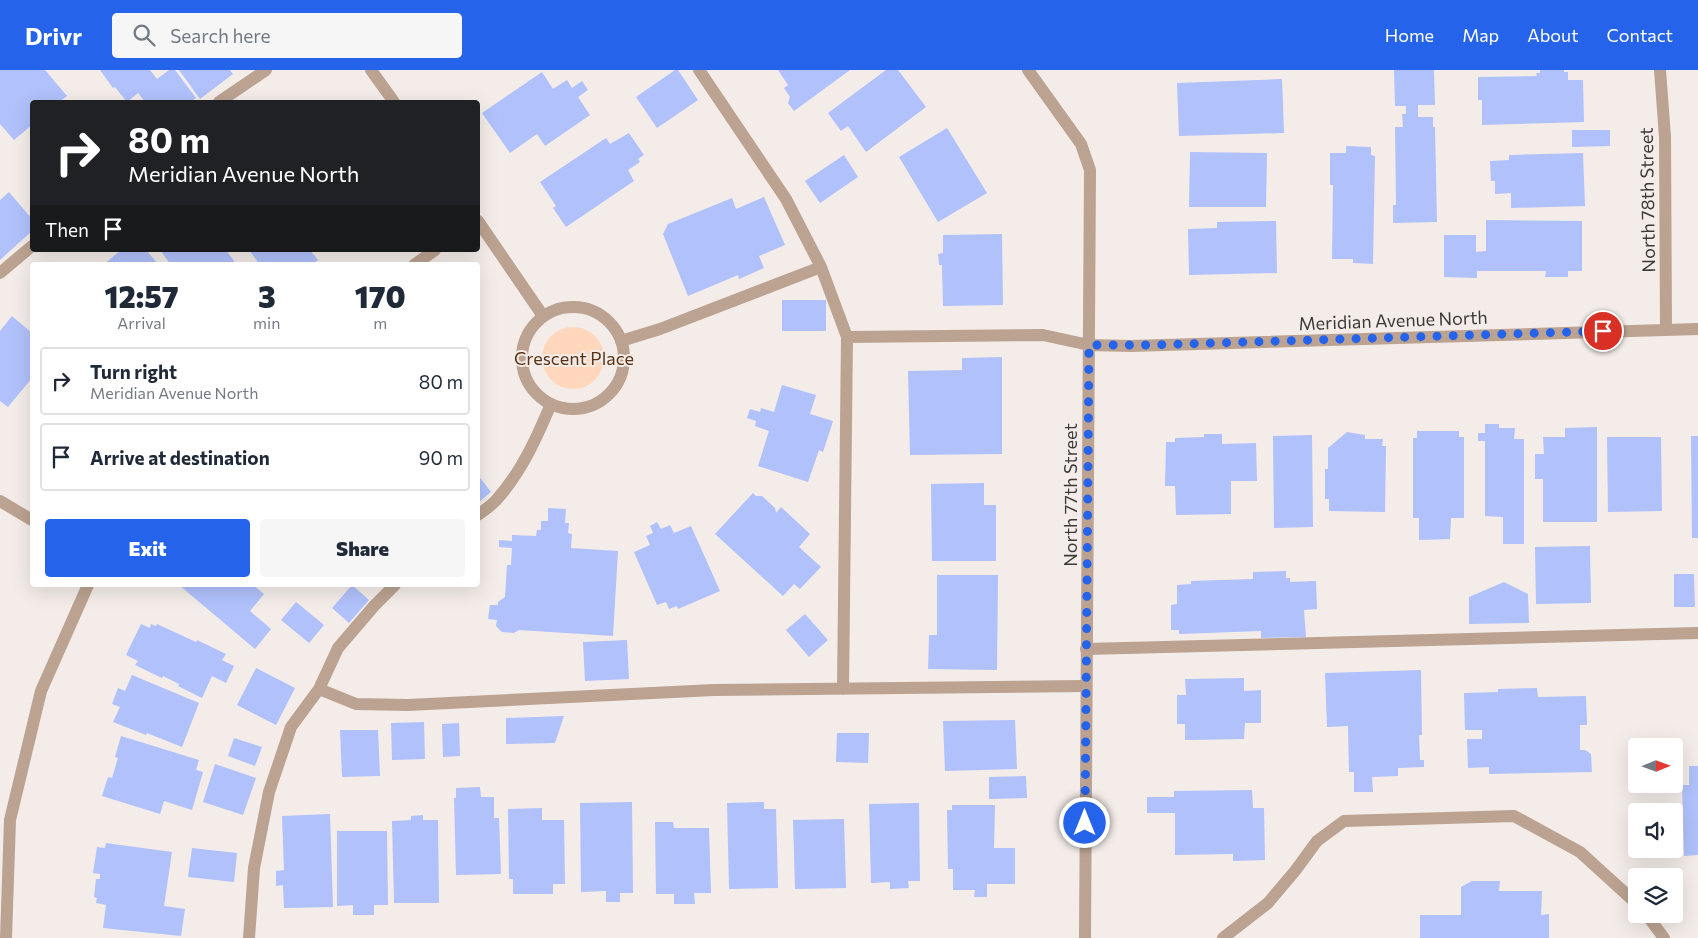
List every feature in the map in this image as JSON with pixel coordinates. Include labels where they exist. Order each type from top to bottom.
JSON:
[{"type":"street","points":[[222,100],[266,70]]},
{"type":"street","points":[[371,70],[393,100]]},
{"type":"street","points":[[699,70],[786,199],[821,267],[847,337],[843,689]]},
{"type":"street","name":"North 77th Street","points":[[1028,70],[1081,144],[1090,170],[1085,938]]},
{"type":"street","name":"North 78th Street","points":[[1660,70],[1664,137],[1666,329]]},
{"type":"street","points":[[480,224],[543,316]]},
{"type":"street","points":[[0,273],[30,248]]},
{"type":"street","points":[[418,262],[432,252]]},
{"type":"street","points":[[621,341],[660,329],[821,267]]},
{"type":"street","points":[[567,308],[584,308],[600,315],[613,326],[621,341],[624,357],[622,373],[615,388],[603,399],[589,406],[573,409],[551,404],[530,386],[523,370],[522,353],[527,336],[543,316],[567,308]]},
{"type":"street","name":"Meridian Avenue North","points":[[847,337],[1042,335],[1089,345],[1151,345],[1698,329]]},
{"type":"street","points":[[480,514],[498,499],[513,478],[535,441],[551,404]]},
{"type":"street","points":[[0,501],[30,519]]},
{"type":"street","points":[[6,938],[10,820],[41,691],[87,587]]},
{"type":"street","points":[[249,938],[254,868],[269,792],[291,727],[318,689],[338,648],[393,587]]},
{"type":"street","points":[[1086,649],[1698,633]]},
{"type":"street","points":[[318,689],[356,704],[408,705],[714,690],[1086,686]]},
{"type":"street","points":[[1223,938],[1268,903],[1317,841],[1344,821],[1514,816],[1580,852],[1628,895]]},
{"type":"street","points":[[1653,923],[1664,938]]},
{"type":"green space","name":"Crescent Place","points":[[567,327],[579,327],[595,336],[602,346],[604,358],[602,370],[595,380],[579,389],[567,389],[556,384],[547,375],[542,364],[542,352],[547,341],[556,332]]},
{"type":"building","points":[[0,70],[45,70],[67,96],[62,100],[30,100],[30,127],[14,140],[0,124]]},
{"type":"building","points":[[100,70],[150,70],[157,79],[169,70],[175,70],[196,98],[194,100],[143,100],[138,93],[129,100],[125,100],[115,87],[113,88]]},
{"type":"building","points":[[179,70],[230,70],[233,74],[200,99]]},
{"type":"building","points":[[675,70],[678,70],[698,100],[657,128],[636,97]]},
{"type":"building","points":[[778,70],[850,70],[794,111],[788,103],[790,97],[784,88],[788,85]]},
{"type":"building","points":[[886,70],[898,70],[926,107],[866,152],[848,126],[841,131],[828,113]]},
{"type":"building","points":[[1394,70],[1434,70],[1435,105],[1418,105],[1418,117],[1433,117],[1433,127],[1435,127],[1437,222],[1393,223],[1393,205],[1396,205],[1395,127],[1403,127],[1402,114],[1406,114],[1406,106],[1395,106]]},
{"type":"building","points":[[1540,70],[1564,70],[1564,72],[1568,72],[1568,80],[1583,80],[1584,122],[1482,125],[1482,100],[1478,100],[1478,77],[1537,76],[1536,73],[1540,73]]},
{"type":"building","points":[[542,72],[553,89],[567,80],[572,88],[582,81],[588,90],[578,97],[590,115],[545,146],[537,134],[510,153],[482,113]]},
{"type":"building","points":[[1282,79],[1284,133],[1179,136],[1177,83]]},
{"type":"building","points":[[947,128],[987,193],[938,222],[899,157]]},
{"type":"building","points":[[1572,130],[1610,130],[1610,146],[1572,147]]},
{"type":"building","points":[[629,133],[644,155],[638,159],[640,162],[628,170],[634,181],[566,227],[553,208],[556,206],[540,182],[606,138],[610,144]]},
{"type":"building","points":[[1346,146],[1371,147],[1371,155],[1375,156],[1373,264],[1353,263],[1353,259],[1332,259],[1333,185],[1330,185],[1330,153],[1346,153]]},
{"type":"building","points":[[1190,152],[1267,153],[1266,207],[1189,207]]},
{"type":"building","points":[[1583,153],[1585,206],[1511,208],[1511,193],[1495,194],[1495,181],[1491,181],[1490,161],[1509,160],[1509,155]]},
{"type":"building","points":[[844,155],[858,177],[820,203],[805,181]]},
{"type":"building","points":[[9,192],[30,217],[30,233],[0,260],[0,200]]},
{"type":"building","points":[[764,197],[785,245],[759,256],[764,268],[739,279],[738,275],[688,296],[663,234],[668,224],[732,198],[736,209]]},
{"type":"building","points":[[1486,220],[1582,221],[1582,271],[1568,271],[1568,277],[1545,277],[1546,271],[1477,271],[1477,278],[1444,277],[1444,235],[1476,235],[1476,252],[1486,251]]},
{"type":"building","points":[[1276,221],[1277,273],[1189,275],[1188,229],[1217,228],[1217,222]]},
{"type":"building","points":[[1002,234],[1003,305],[943,306],[942,265],[939,265],[938,254],[943,253],[943,235]]},
{"type":"building","points":[[119,252],[148,252],[156,262],[107,262]]},
{"type":"building","points":[[161,252],[227,252],[235,262],[169,262]]},
{"type":"building","points":[[250,252],[312,252],[318,260],[315,262],[258,262]]},
{"type":"building","points":[[782,300],[826,300],[826,331],[782,331]]},
{"type":"building","points":[[12,316],[30,331],[30,380],[8,407],[0,401],[0,331]]},
{"type":"building","points":[[1002,357],[1002,454],[910,455],[908,371],[962,370],[962,358]]},
{"type":"building","points":[[782,385],[816,395],[810,414],[833,421],[823,452],[819,450],[808,482],[758,466],[769,431],[755,426],[756,421],[747,418],[750,409],[760,412],[761,408],[774,412]]},
{"type":"building","points":[[1485,424],[1499,424],[1499,428],[1515,428],[1514,439],[1524,439],[1524,544],[1503,544],[1503,517],[1485,516],[1485,441],[1478,441],[1478,433],[1485,433]]},
{"type":"building","points":[[1597,427],[1597,522],[1543,522],[1543,479],[1535,479],[1535,454],[1544,454],[1543,437],[1565,437],[1565,428]]},
{"type":"building","points":[[1417,431],[1459,431],[1459,437],[1464,437],[1464,518],[1451,518],[1450,539],[1419,540],[1419,518],[1413,518],[1413,438],[1417,438]]},
{"type":"building","points":[[1347,432],[1365,435],[1365,439],[1383,439],[1382,446],[1386,446],[1385,512],[1329,511],[1329,499],[1325,499],[1325,469],[1328,469],[1328,448]]},
{"type":"building","points":[[1204,434],[1222,434],[1222,444],[1256,443],[1257,481],[1231,481],[1231,514],[1176,515],[1175,486],[1165,486],[1166,442],[1175,442],[1175,438],[1204,437]]},
{"type":"building","points":[[1312,435],[1313,527],[1274,528],[1273,436]]},
{"type":"building","points":[[1691,436],[1698,436],[1698,538],[1692,538]]},
{"type":"building","points":[[1607,437],[1661,437],[1662,511],[1608,512]]},
{"type":"building","points":[[480,478],[491,492],[480,501]]},
{"type":"building","points":[[984,483],[984,505],[996,505],[996,561],[932,561],[931,484]]},
{"type":"building","points":[[753,493],[756,496],[762,496],[775,508],[776,513],[781,507],[810,534],[799,547],[821,567],[800,589],[794,584],[783,596],[715,534]]},
{"type":"building","points":[[548,508],[566,509],[565,523],[569,523],[568,533],[572,534],[571,548],[618,551],[613,636],[519,630],[514,633],[502,632],[496,626],[497,620],[488,619],[490,605],[498,605],[498,602],[505,597],[507,565],[511,565],[512,548],[499,547],[499,540],[512,541],[512,535],[536,536],[537,530],[541,530],[541,521],[548,521]]},
{"type":"building","points":[[657,522],[661,529],[670,525],[674,533],[691,526],[720,591],[678,609],[677,606],[669,609],[666,602],[657,605],[634,552],[650,545],[646,536],[653,533],[650,526]]},
{"type":"building","points":[[1590,546],[1591,603],[1536,604],[1535,547]]},
{"type":"building","points":[[1286,571],[1286,578],[1290,578],[1290,582],[1316,581],[1317,609],[1304,610],[1306,637],[1261,638],[1261,631],[1179,634],[1179,630],[1171,630],[1171,605],[1177,604],[1177,585],[1191,584],[1191,581],[1253,579],[1253,572]]},
{"type":"building","points":[[1674,574],[1694,574],[1695,607],[1674,607]]},
{"type":"building","points":[[937,575],[998,575],[997,670],[928,669],[929,635],[937,635]]},
{"type":"building","points":[[1504,582],[1528,594],[1529,623],[1469,624],[1469,597]]},
{"type":"building","points":[[181,587],[255,587],[264,594],[250,611],[271,629],[255,649]]},
{"type":"building","points":[[350,587],[354,587],[369,600],[349,623],[332,608]]},
{"type":"building","points":[[296,602],[324,625],[309,643],[281,620]]},
{"type":"building","points":[[805,614],[828,640],[809,657],[786,630]]},
{"type":"building","points":[[141,624],[150,628],[151,624],[156,626],[157,624],[226,654],[222,660],[234,666],[226,683],[212,676],[202,698],[163,676],[162,678],[135,665],[138,661],[126,655]]},
{"type":"building","points":[[627,640],[629,679],[585,681],[583,642]]},
{"type":"building","points":[[256,668],[295,688],[276,725],[237,705]]},
{"type":"building","points":[[1421,670],[1422,735],[1419,735],[1420,760],[1424,760],[1424,767],[1398,768],[1398,776],[1372,777],[1373,792],[1354,792],[1354,772],[1349,772],[1348,726],[1327,727],[1325,673]]},
{"type":"building","points":[[132,675],[199,703],[182,747],[113,722],[120,707],[112,704],[118,688],[125,691]]},
{"type":"building","points":[[1244,678],[1244,691],[1261,690],[1261,723],[1245,723],[1244,739],[1185,740],[1185,724],[1177,724],[1177,695],[1186,695],[1185,679]]},
{"type":"building","points":[[1537,688],[1538,697],[1586,696],[1587,725],[1580,725],[1580,750],[1585,750],[1591,754],[1592,772],[1489,774],[1489,767],[1468,768],[1467,739],[1482,739],[1482,730],[1465,730],[1464,693],[1498,692],[1498,689]]},
{"type":"building","points":[[564,716],[555,743],[506,744],[506,718]]},
{"type":"building","points":[[1015,720],[1017,769],[945,771],[943,721]]},
{"type":"building","points":[[424,722],[425,759],[392,760],[391,723]]},
{"type":"building","points":[[459,723],[460,756],[443,757],[442,724]]},
{"type":"building","points":[[340,730],[378,730],[380,776],[342,777]]},
{"type":"building","points":[[837,733],[869,733],[868,763],[836,762]]},
{"type":"building","points":[[121,736],[199,760],[196,770],[203,772],[192,810],[164,801],[160,814],[102,796],[108,777],[112,778],[118,758],[115,757]]},
{"type":"building","points":[[234,738],[262,747],[255,766],[228,756]]},
{"type":"building","points":[[215,764],[256,778],[243,815],[203,802]]},
{"type":"building","points":[[1689,766],[1698,766],[1698,855],[1684,856],[1682,793],[1683,785],[1689,785]]},
{"type":"building","points":[[1026,776],[1027,798],[989,799],[989,777]]},
{"type":"building","points":[[480,787],[481,797],[494,797],[494,818],[499,818],[501,874],[456,875],[454,798],[456,798],[456,788]]},
{"type":"building","points":[[1252,790],[1253,808],[1264,808],[1265,860],[1233,861],[1233,854],[1175,855],[1175,813],[1147,813],[1147,797],[1174,797],[1174,791]]},
{"type":"building","points":[[632,802],[633,893],[620,893],[620,902],[606,902],[606,891],[581,892],[580,803]]},
{"type":"building","points":[[764,802],[764,809],[776,809],[778,888],[729,889],[727,803]]},
{"type":"building","points":[[919,803],[920,881],[908,881],[909,888],[890,889],[890,882],[871,883],[869,804]]},
{"type":"building","points":[[952,805],[995,805],[994,848],[1015,848],[1015,884],[987,884],[987,897],[974,897],[975,890],[953,890],[953,869],[948,869],[947,810],[952,810]]},
{"type":"building","points":[[542,808],[542,820],[564,820],[565,884],[553,884],[553,894],[513,894],[513,879],[509,879],[508,809]]},
{"type":"building","points":[[330,814],[333,907],[284,908],[283,885],[276,886],[276,871],[284,870],[282,816]]},
{"type":"building","points":[[423,815],[423,820],[438,820],[439,903],[394,903],[392,821],[411,820],[411,816]]},
{"type":"building","points":[[844,819],[846,888],[795,889],[793,820]]},
{"type":"building","points":[[655,822],[673,822],[674,828],[709,828],[711,893],[694,893],[695,904],[674,904],[674,894],[656,894]]},
{"type":"building","points":[[337,831],[387,831],[388,905],[374,905],[374,915],[353,915],[353,905],[337,906]]},
{"type":"building","points":[[106,843],[172,852],[164,906],[185,909],[181,936],[103,928],[106,905],[96,903],[97,898],[94,897],[96,879],[100,879],[100,874],[93,873],[97,847],[105,848]]},
{"type":"building","points":[[192,848],[237,853],[234,882],[188,877]]},
{"type":"building","points":[[1472,881],[1500,881],[1499,891],[1542,891],[1541,915],[1549,914],[1549,938],[1420,938],[1420,915],[1461,915],[1461,887]]},
{"type":"route","points":[[1085,823],[1089,345],[1131,346],[1603,331]]}]
